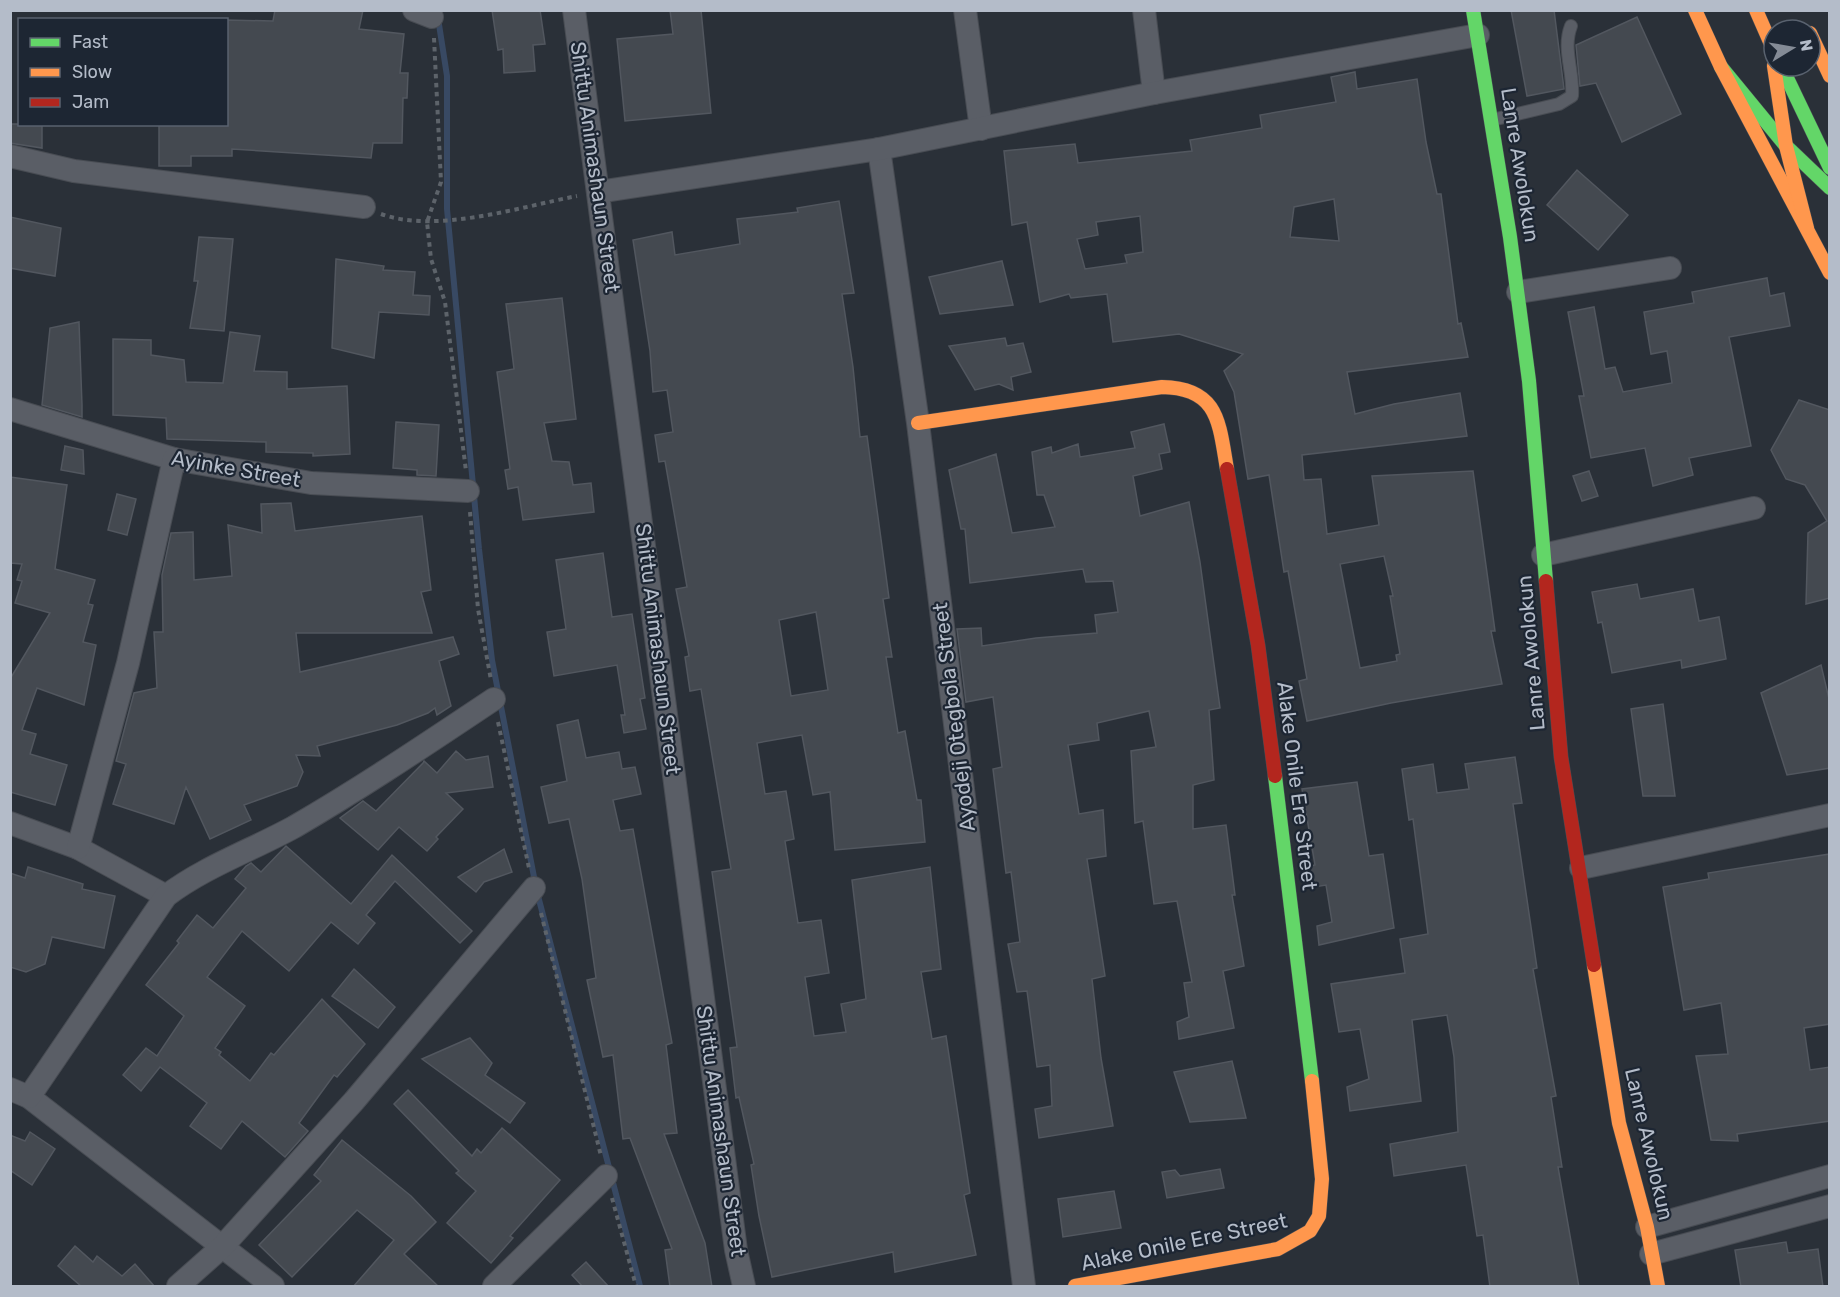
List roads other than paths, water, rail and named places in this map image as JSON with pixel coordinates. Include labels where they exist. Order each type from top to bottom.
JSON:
[{"type":"main road","name":"Lanre Awolokun","points":[[1473,10],[1518,292],[1561,756],[1581,868],[1619,1123],[1647,1227],[1658,1287]]},
{"type":"main road","points":[[1695,10],[1721,66],[1830,273]]},
{"type":"main road","points":[[1756,10],[1762,24]]},
{"type":"main road","points":[[1822,59],[1830,76]]},
{"type":"main road","points":[[1721,66],[1786,147],[1830,188]]},
{"type":"main road","points":[[1776,78],[1786,147],[1807,228]]},
{"type":"main road","points":[[1787,78],[1830,168]]},
{"type":"main road","name":"Alake Onile Ere Street","points":[[918,423],[1162,387],[1186,387],[1200,394],[1212,408],[1219,423],[1258,645],[1301,979],[1322,1179],[1321,1206],[1316,1226],[1300,1240],[1278,1249],[1075,1287]]},
{"type":"street","name":"Shittu Animashaun Street","points":[[574,10],[736,1250],[744,1287]]},
{"type":"street","points":[[965,10],[981,129]]},
{"type":"street","points":[[1144,10],[1154,93]]},
{"type":"street","points":[[598,192],[879,149],[1154,93],[1478,35]]},
{"type":"street","name":"Ayodeji Otegbola Street","points":[[879,149],[918,423],[1024,1287]]},
{"type":"street","points":[[10,156],[74,171],[364,207]]},
{"type":"street","points":[[1518,292],[1670,268]]},
{"type":"street","name":"Ayinke Street","points":[[10,409],[174,459],[311,483],[468,491]]},
{"type":"street","points":[[78,848],[128,663],[174,459]]},
{"type":"street","points":[[1544,555],[1754,508]]},
{"type":"street","points":[[273,1287],[20,1093],[166,896],[186,880],[293,827],[357,789],[494,699]]},
{"type":"street","points":[[1581,868],[1830,815]]},
{"type":"street","points":[[10,823],[78,848],[166,896]]},
{"type":"street","points":[[178,1287],[222,1247],[354,1101],[534,888]]},
{"type":"street","points":[[494,1287],[606,1176]]},
{"type":"street","points":[[1647,1227],[1830,1176]]},
{"type":"street","points":[[1651,1254],[1830,1206]]},
{"type":"lane","points":[[1492,120],[1559,104],[1572,96],[1573,82],[1565,40],[1571,27]]},
{"type":"waterway","points":[[438,18],[447,76],[447,209],[479,549],[492,660],[535,882]]},
{"type":"waterway","points":[[537,892],[640,1286]]}]
